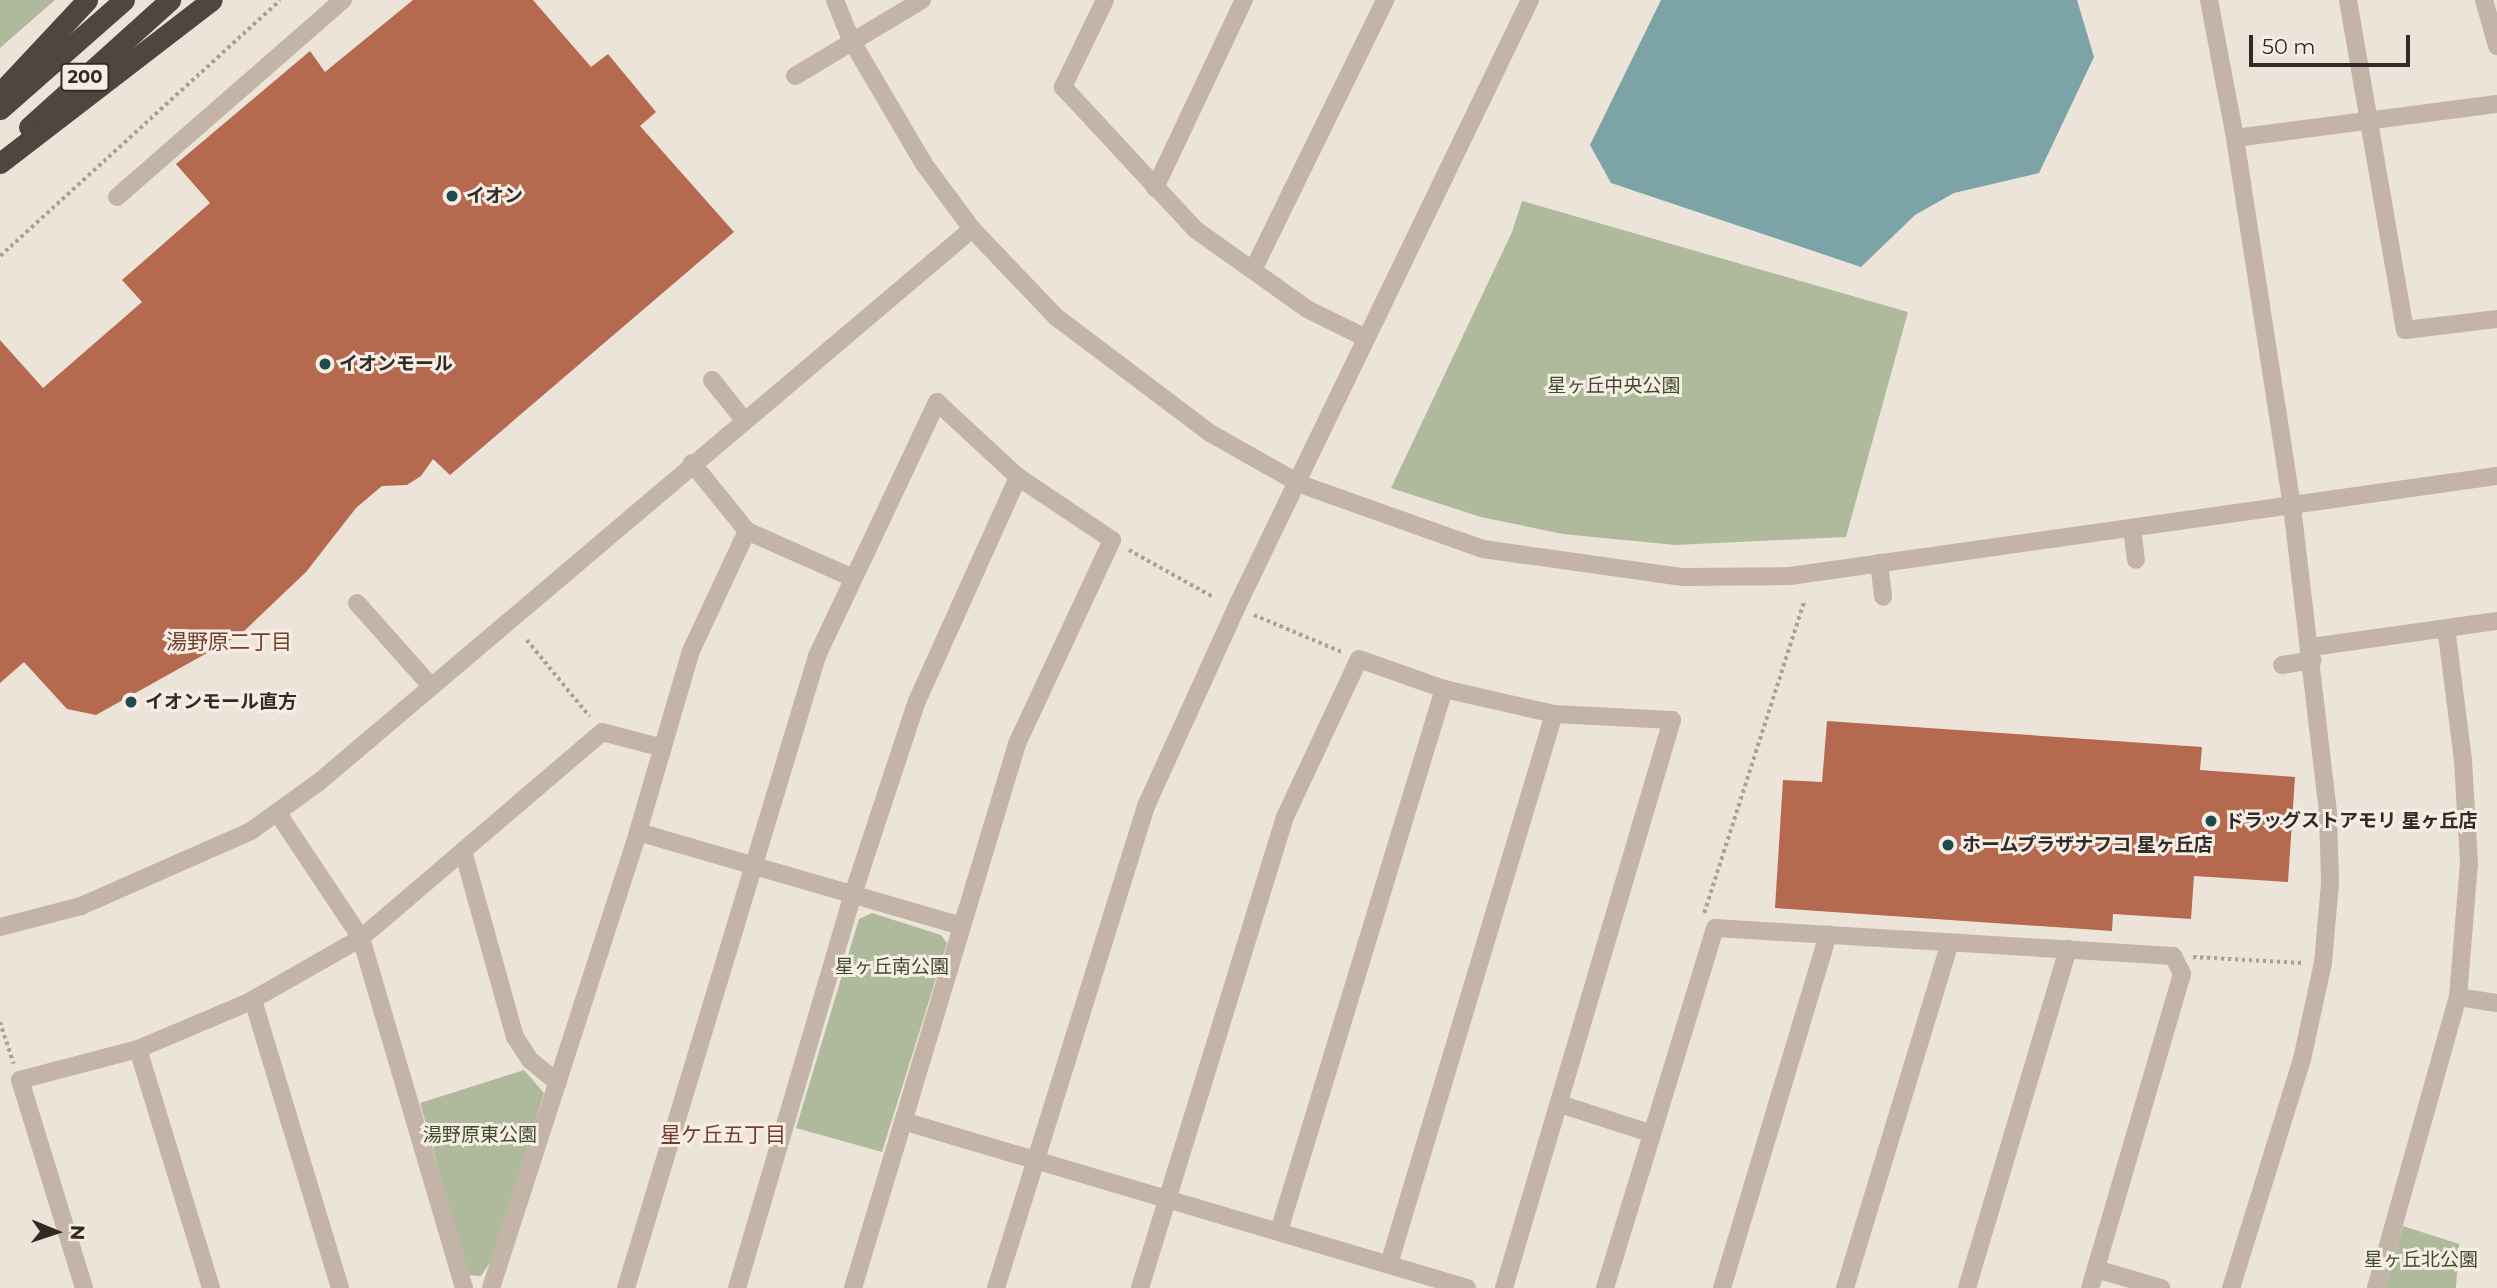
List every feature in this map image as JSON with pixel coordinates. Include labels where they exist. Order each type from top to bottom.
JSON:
[{"type":"highway","points":[[0,93],[87,0]]},
{"type":"highway","name":"200","points":[[0,109],[124,0]]},
{"type":"highway","name":"200","points":[[0,153],[170,0]]},
{"type":"highway","points":[[0,163],[212,0]]},
{"type":"street","points":[[117,197],[343,0]]},
{"type":"street","points":[[835,0],[851,40],[924,164],[972,229],[1056,317],[1210,433],[1300,484],[1432,533],[1552,561],[1683,577],[1790,576],[2497,476]]},
{"type":"street","points":[[794,76],[922,0]]},
{"type":"street","points":[[1105,0],[1063,87],[1154,188],[1196,230],[1307,309],[1366,338]]},
{"type":"street","points":[[1154,188],[1244,0]]},
{"type":"street","points":[[1252,270],[1385,0]]},
{"type":"street","points":[[996,1288],[1146,806],[1237,606],[1300,484],[1366,338],[1530,0]]},
{"type":"street","points":[[2209,0],[2235,138],[2292,506],[2312,654],[2328,814],[2330,883],[2323,963],[2302,1059],[2231,1288]]},
{"type":"street","points":[[2348,0],[2372,122],[2405,330],[2497,319]]},
{"type":"street","points":[[2484,0],[2497,46]]},
{"type":"street","points":[[2235,138],[2497,104]]},
{"type":"street","points":[[0,927],[81,906],[171,870],[251,831],[431,686],[972,229]]},
{"type":"street","points":[[712,380],[744,420]]},
{"type":"street","points":[[626,1288],[817,656],[851,577],[937,402],[1018,477],[1112,540],[1017,744],[853,1288]]},
{"type":"street","points":[[692,463],[747,531],[851,577]]},
{"type":"street","points":[[737,1288],[853,894],[917,701],[1018,477]]},
{"type":"street","points":[[2132,528],[2136,560]]},
{"type":"street","points":[[491,1288],[638,832],[691,651],[747,531]]},
{"type":"street","points":[[1879,563],[1883,597]]},
{"type":"street","points":[[357,603],[431,686]]},
{"type":"street","points":[[2282,664],[2312,654],[2497,621]]},
{"type":"street","points":[[2376,1288],[2458,997],[2469,864],[2463,760],[2446,628]]},
{"type":"street","points":[[1140,1288],[1286,817],[1359,659],[1444,689],[1554,713],[1672,720],[1504,1288]]},
{"type":"street","points":[[1279,1231],[1444,689]]},
{"type":"street","points":[[1389,1264],[1554,713]]},
{"type":"street","points":[[84,1288],[20,1080],[138,1049],[253,1000],[361,938],[602,732],[663,748]]},
{"type":"street","points":[[277,812],[361,938],[464,1288]]},
{"type":"street","points":[[638,832],[753,863],[961,926]]},
{"type":"street","points":[[463,851],[515,1037],[530,1060],[558,1083]]},
{"type":"street","points":[[1605,1288],[1650,1133],[1715,928],[2174,956],[2182,974],[2090,1288]]},
{"type":"street","points":[[1722,1288],[1828,935]]},
{"type":"street","points":[[1845,1288],[1950,943]]},
{"type":"street","points":[[1967,1288],[2068,949]]},
{"type":"street","points":[[2458,997],[2497,1003]]},
{"type":"street","points":[[253,1000],[340,1288]]},
{"type":"street","points":[[138,1049],[211,1288]]},
{"type":"street","points":[[1559,1104],[1650,1133]]},
{"type":"street","points":[[904,1121],[1467,1288]]},
{"type":"street","points":[[2096,1269],[2161,1288]]},
{"type":"path","points":[[0,256],[281,0]]},
{"type":"path","points":[[1112,540],[1213,597]]},
{"type":"path","points":[[1254,615],[1359,659]]},
{"type":"path","points":[[527,640],[602,732]]},
{"type":"path","points":[[2174,956],[2302,963]]},
{"type":"path","points":[[0,1022],[20,1080]]},
{"type":"green space","points":[[0,0],[55,0],[0,48]]},
{"type":"green space","name":"星ヶ丘中央公園","points":[[1522,201],[1908,312],[1846,537],[1675,545],[1563,534],[1481,517],[1391,488],[1512,232]]},
{"type":"green space","name":"星ヶ丘南公園","points":[[872,913],[941,935],[947,943],[882,1152],[796,1128],[859,919]]},
{"type":"green space","name":"湯野原東公園","points":[[524,1070],[544,1093],[493,1258],[481,1276],[468,1275],[420,1103]]},
{"type":"green space","name":"星ヶ丘北公園","points":[[2403,1226],[2459,1244],[2456,1288],[2385,1288]]},
{"type":"water","points":[[1661,0],[2077,0],[2094,57],[2039,173],[1954,193],[1915,215],[1861,267],[1611,183],[1590,145]]},
{"type":"building","name":"イオンモール","points":[[413,0],[533,0],[591,67],[608,54],[656,112],[640,126],[734,232],[450,475],[433,459],[421,476],[407,485],[382,486],[356,508],[306,572],[241,634],[96,715],[67,709],[24,662],[0,683],[0,340],[43,388],[142,302],[122,280],[210,203],[176,164],[310,51],[325,72]]},
{"type":"building","name":"ホームプラザナフコ 星ヶ丘店","points":[[1827,721],[2202,747],[2200,770],[2295,777],[2288,882],[2194,876],[2191,919],[2113,914],[2112,931],[1775,908],[1783,780],[1822,782]]},
{"type":"place","name":"イオン","points":[[452,196]]},
{"type":"place","name":"イオンモール","points":[[325,364]]},
{"type":"place","name":"イオンモール直方","points":[[131,702]]},
{"type":"place","name":"ドラッグストアモリ 星ヶ丘店","points":[[2211,821]]},
{"type":"place","name":"ホームプラザナフコ 星ヶ丘店","points":[[1948,845]]},
{"type":"district","name":"湯野原二丁目","points":[[229,642]]},
{"type":"district","name":"星ケ丘五丁目","points":[[723,1135]]}]
